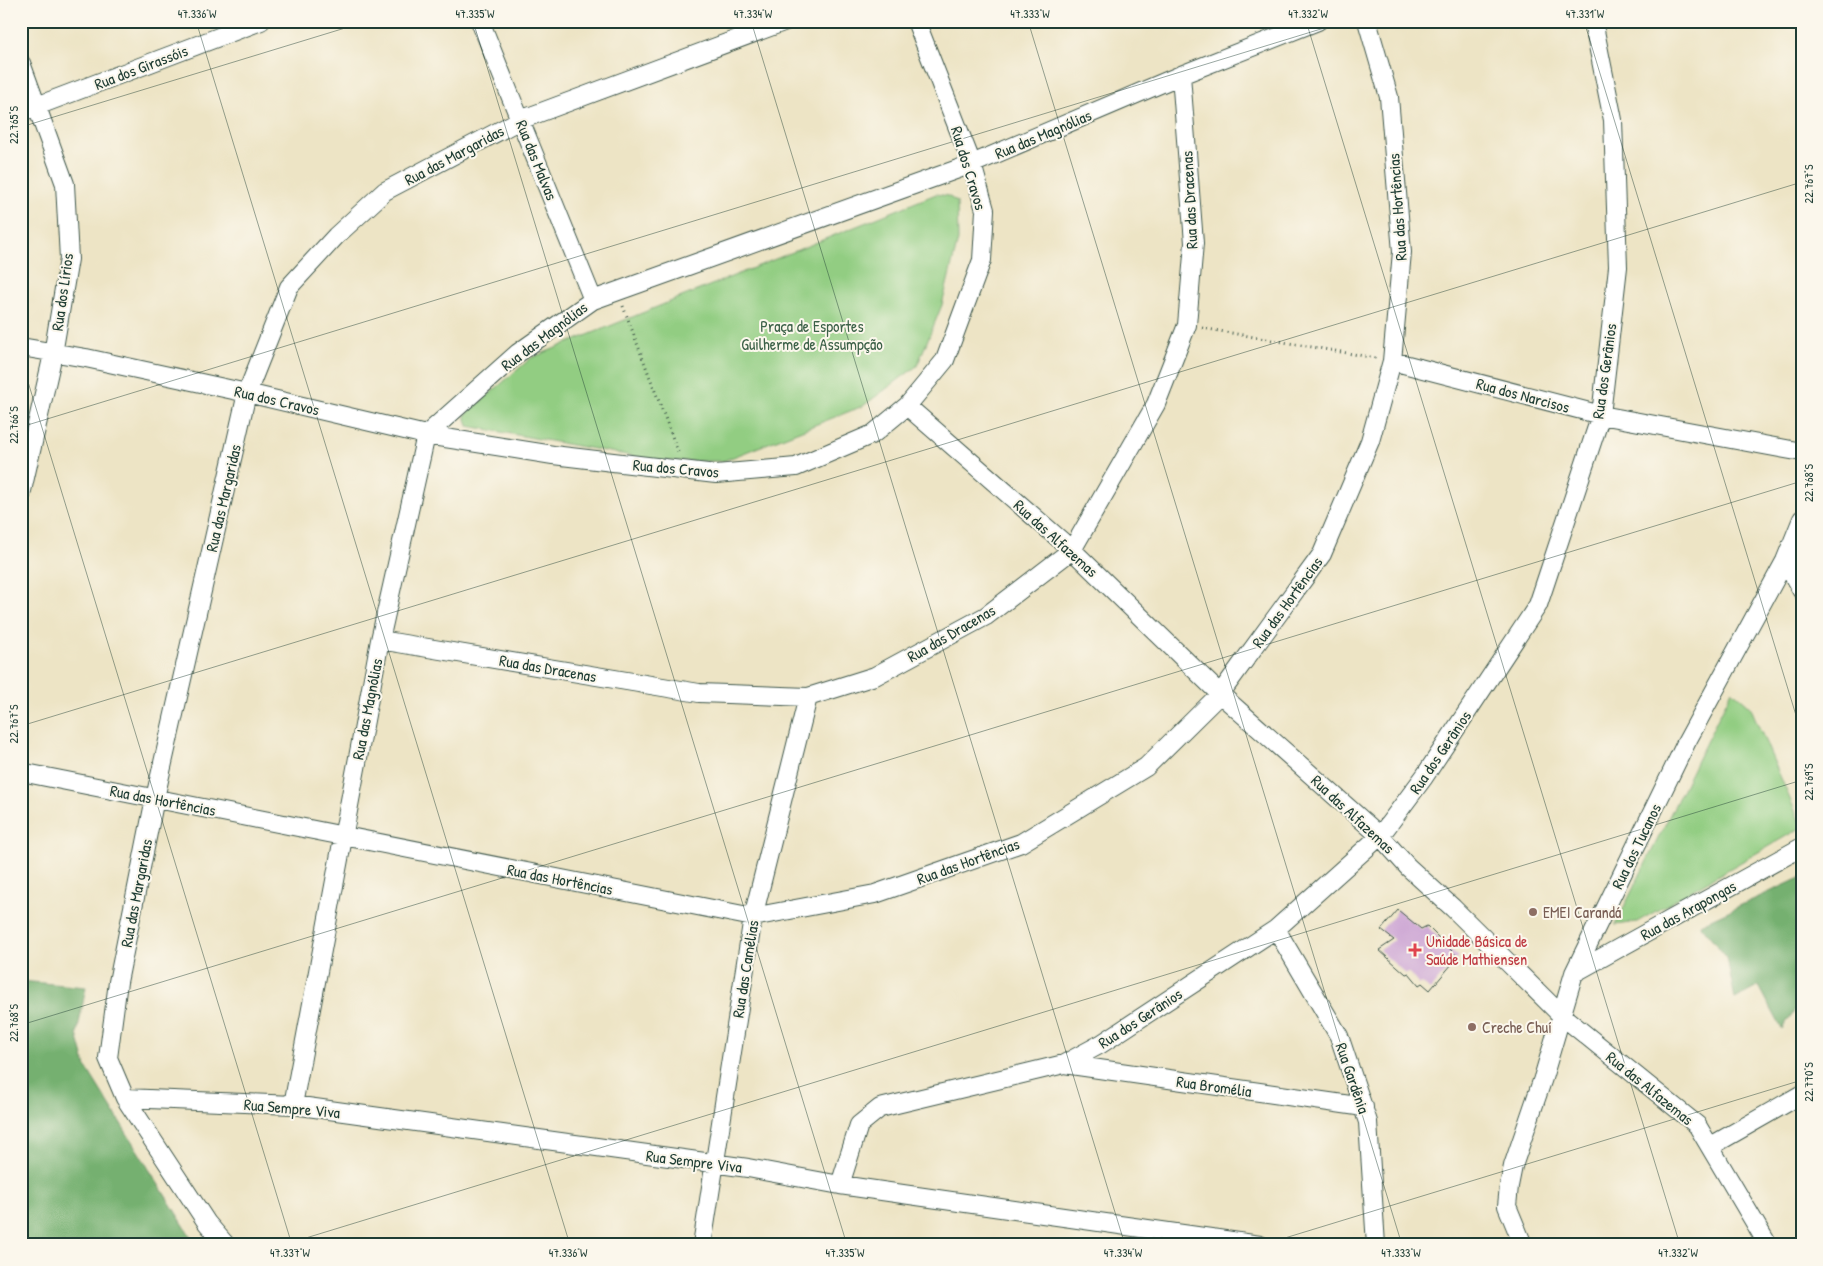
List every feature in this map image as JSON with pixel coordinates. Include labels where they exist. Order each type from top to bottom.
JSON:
[{"type":"street","name":"Rua dos Girassóis","points":[[21,112],[261,21]]},
{"type":"street","name":"Rua das Malvas","points":[[480,21],[593,300]]},
{"type":"street","name":"Rua das Margaridas","points":[[226,1245],[207,1223],[125,1098],[108,1058],[118,982],[155,798],[247,393],[289,287],[336,236],[385,191],[520,120],[786,21]]},
{"type":"street","name":"Rua dos Cravos","points":[[21,347],[53,354],[86,358],[426,435],[553,455],[716,474],[796,467],[873,434],[907,406],[945,360],[982,260],[985,210],[972,164],[916,21]]},
{"type":"street","name":"Rua das Magnólias","points":[[293,1105],[380,640],[426,435],[518,353],[593,300],[972,164],[1180,75],[1318,21]]},
{"type":"street","name":"Rua das Hortências","points":[[21,772],[753,917],[875,894],[1021,843],[1146,767],[1220,694],[1322,554],[1370,442],[1392,361],[1402,252],[1389,97],[1367,21]]},
{"type":"street","name":"Rua dos Gerânios","points":[[840,1185],[859,1125],[880,1108],[1064,1064],[1101,1044],[1276,929],[1380,836],[1424,777],[1538,606],[1601,415],[1618,267],[1613,120],[1593,21]]},
{"type":"street","name":"Rua dos Lírios","points":[[21,62],[65,184],[70,259],[53,354],[21,495]]},
{"type":"street","name":"Rua das Dracenas","points":[[380,640],[699,693],[808,697],[875,676],[986,616],[1072,550],[1156,404],[1187,325],[1194,243],[1180,75]]},
{"type":"street","name":"Rua dos Narcisos","points":[[1392,361],[1601,415],[1802,452]]},
{"type":"street","name":"Rua das Alfazemas","points":[[907,406],[1072,550],[1220,694],[1380,836],[1408,867],[1453,908],[1561,1015],[1697,1126],[1711,1146],[1768,1245]]},
{"type":"street","name":"Rua dos Tucanos","points":[[1523,1245],[1507,1206],[1509,1186],[1513,1166],[1543,1078],[1574,973],[1686,743],[1785,561],[1802,519]]},
{"type":"street","points":[[1785,561],[1802,591]]},
{"type":"street","name":"Rua das Camélias","points":[[702,1245],[753,917],[808,697]]},
{"type":"street","name":"Rua das Arapongas","points":[[1574,973],[1802,847]]},
{"type":"street","name":"Rua Gardênia","points":[[1276,929],[1338,1036],[1364,1107],[1368,1122],[1376,1245]]},
{"type":"street","name":"Rua Bromélia","points":[[1064,1064],[1364,1107]]},
{"type":"street","points":[[1711,1146],[1802,1094]]},
{"type":"street","name":"Rua Sempre Viva","points":[[125,1098],[293,1105],[714,1165],[748,1168],[840,1185],[1214,1242],[1260,1245]]},
{"type":"path","points":[[618,291],[684,470]]},
{"type":"path","points":[[1187,325],[1392,361]]},
{"type":"green space","name":"Praça de Esportes Guilherme de Assumpção","points":[[936,194],[948,196],[957,202],[958,240],[942,305],[917,366],[863,406],[723,461],[659,461],[468,426],[465,415],[531,358]]},
{"type":"green space","points":[[1732,690],[1750,706],[1802,827],[1637,922],[1615,925]]},
{"type":"green space","points":[[1802,877],[1802,999],[1782,1029],[1759,986],[1735,999],[1727,958],[1700,924]]},
{"type":"green space","points":[[21,981],[86,987],[77,1034],[86,1067],[196,1245],[21,1245]]},
{"type":"building","name":"Unidade Básica de Saúde Mathiensen","points":[[1398,910],[1421,929],[1427,926],[1458,957],[1430,990],[1422,983],[1419,985],[1409,973],[1406,974],[1379,950],[1394,940],[1381,930]]},
{"type":"place","name":"EMEI Carandá","points":[[1533,912]]},
{"type":"place","name":"Unidade Básica de Saúde Mathiensen","points":[[1415,950]]},
{"type":"place","name":"Creche Chuí","points":[[1472,1027]]}]
